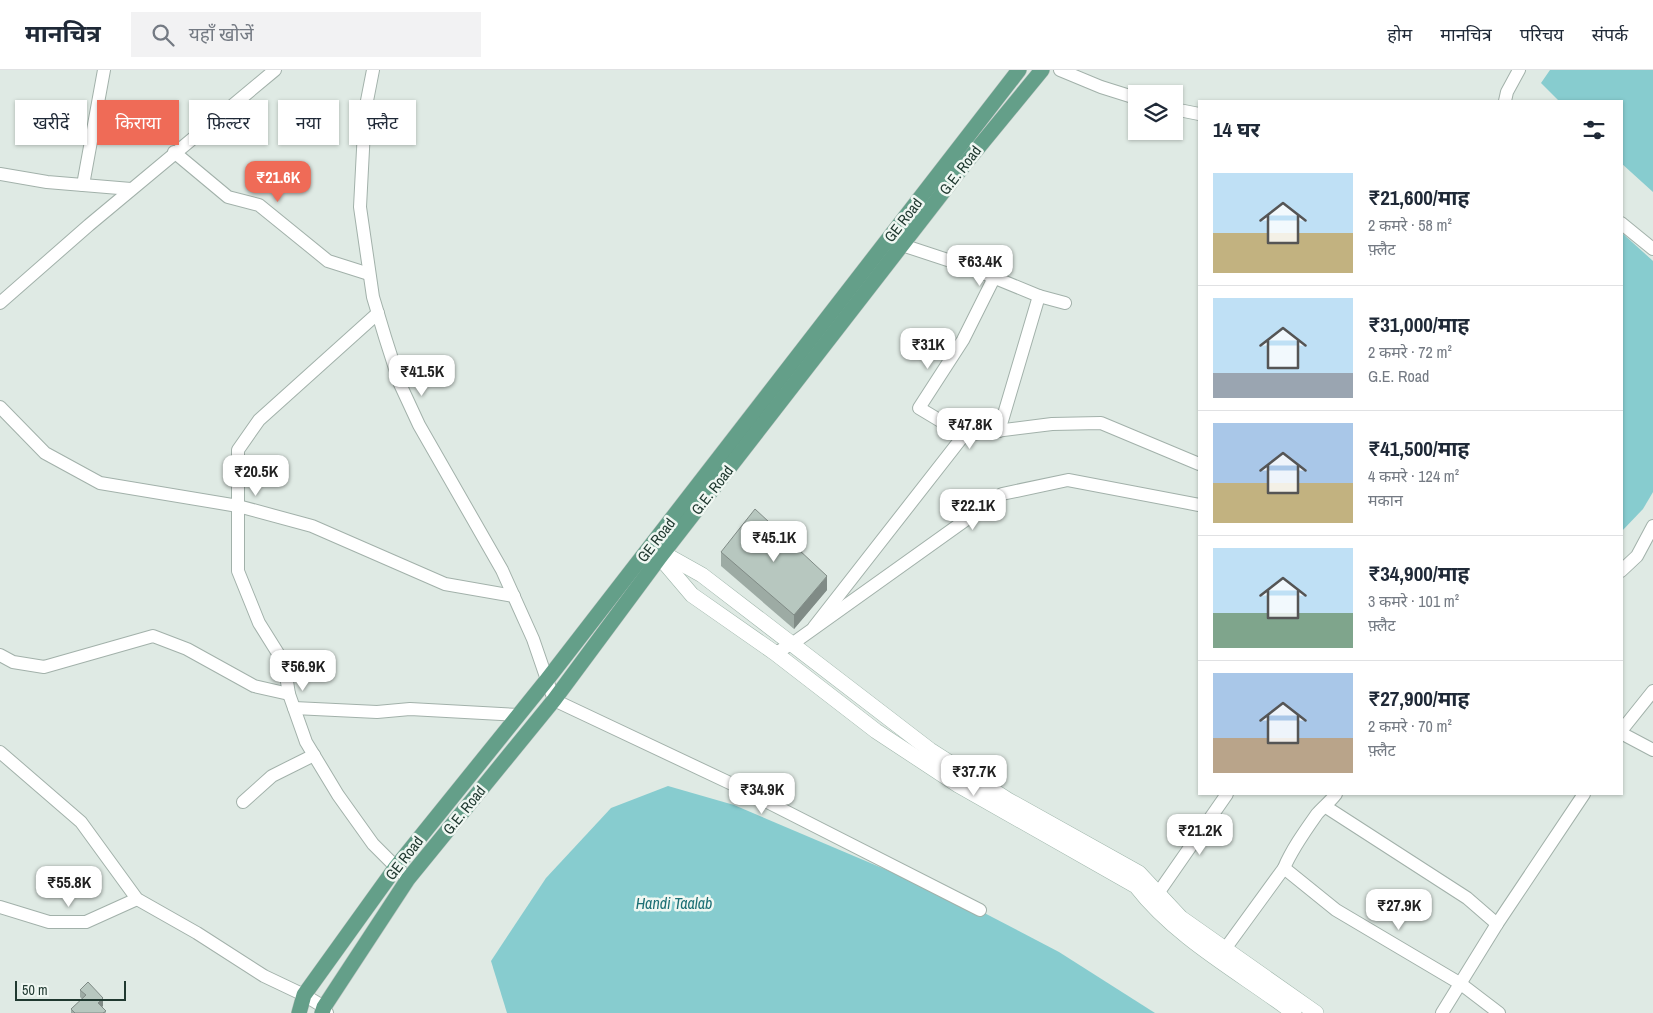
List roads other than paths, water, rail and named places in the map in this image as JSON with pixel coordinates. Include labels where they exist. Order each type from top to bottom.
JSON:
[{"type":"main road","name":"GE Road","points":[[299,1013],[304,995],[396,867],[546,681],[658,552],[1018,70]]},
{"type":"main road","name":"G.E. Road","points":[[322,1012],[408,879],[554,700],[658,552],[1042,70]]},
{"type":"street","points":[[83,185],[104,70]]},
{"type":"street","points":[[0,303],[174,152],[274,70]]},
{"type":"street","points":[[373,70],[365,111],[360,207],[378,313],[400,384],[419,425],[502,570],[534,639],[546,681],[554,700],[732,784],[980,910]]},
{"type":"street","points":[[1060,70],[1101,87],[1128,95]]},
{"type":"street","points":[[1505,100],[1507,92],[1520,70]]},
{"type":"street","points":[[1183,111],[1198,114]]},
{"type":"street","points":[[174,152],[228,197],[259,205],[328,262],[370,274]]},
{"type":"street","points":[[0,174],[131,189]]},
{"type":"street","points":[[1623,225],[1653,249]]},
{"type":"street","points":[[902,245],[1039,296],[1065,303]]},
{"type":"street","points":[[994,278],[963,340],[919,408],[964,435],[1052,424],[1101,423],[1198,464]]},
{"type":"street","points":[[999,431],[1039,296]]},
{"type":"street","points":[[378,313],[259,420],[238,450],[238,571],[259,623],[284,663],[289,694],[306,742],[338,795],[373,844],[408,879]]},
{"type":"street","points":[[0,407],[45,453],[100,483],[238,506],[312,526],[445,584],[514,596]]},
{"type":"street","points":[[814,627],[964,435]]},
{"type":"street","points":[[775,653],[792,644],[1002,494],[1068,480],[1198,506]]},
{"type":"street","points":[[1623,569],[1637,556],[1653,526]]},
{"type":"street","points":[[658,552],[702,575],[930,750],[1008,800],[1139,873],[1154,899],[1193,941],[1294,1013]]},
{"type":"street","points":[[658,552],[692,595],[775,653],[876,731],[958,785],[1136,886],[1316,1013]]},
{"type":"street","points":[[0,656],[13,662],[44,667],[153,636],[187,649],[254,686],[289,694]]},
{"type":"street","points":[[1623,729],[1653,691]]},
{"type":"street","points":[[294,708],[377,712],[410,709],[519,715]]},
{"type":"street","points":[[1623,733],[1653,750]]},
{"type":"street","points":[[0,752],[81,822],[137,900],[197,933],[264,976],[304,995],[322,1012]]},
{"type":"street","points":[[243,802],[272,776],[314,755]]},
{"type":"street","points":[[1154,899],[1226,795]]},
{"type":"street","points":[[1225,950],[1284,868],[1319,812],[1326,807],[1335,795]]},
{"type":"street","points":[[1442,1013],[1497,924],[1583,795]]},
{"type":"street","points":[[1326,807],[1467,898],[1497,924]]},
{"type":"street","points":[[1284,868],[1336,910],[1461,984],[1499,1013]]},
{"type":"street","points":[[0,907],[49,922],[86,922],[137,900]]},
{"type":"water","points":[[1550,70],[1653,70],[1653,192],[1623,165],[1623,100],[1558,100],[1541,83]]},
{"type":"water","points":[[1623,234],[1653,261],[1653,492],[1643,509],[1623,530]]},
{"type":"water","name":"Handi Taalab","points":[[668,786],[734,805],[967,904],[1059,952],[1155,1013],[507,1013],[491,961],[546,878],[611,808]]}]
